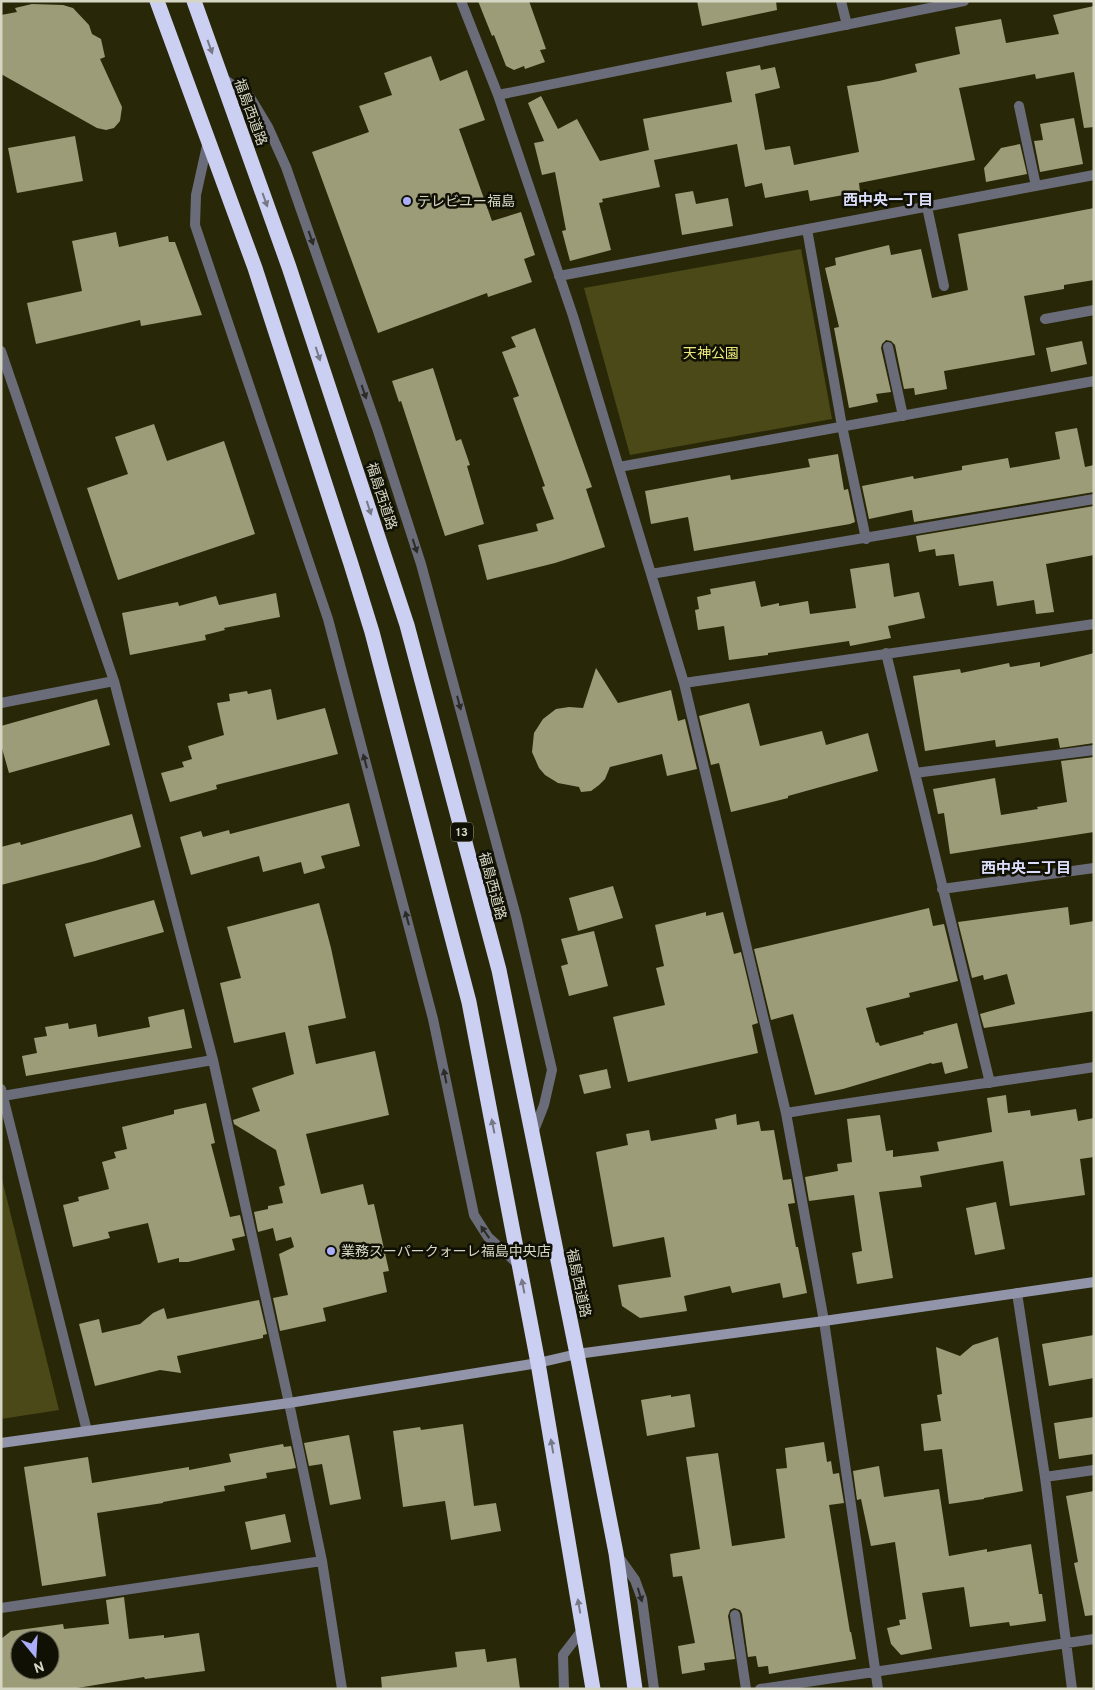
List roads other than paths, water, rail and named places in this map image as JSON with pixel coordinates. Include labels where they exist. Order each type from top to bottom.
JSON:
[{"type":"highway","points":[[157,1],[255,268],[352,564],[372,632],[469,1002],[538,1363],[593,1689]]},
{"type":"highway","name":"福島西道路","points":[[194,1],[290,267],[407,625],[499,970],[616,1553],[634,1689]]},
{"type":"street","points":[[461,1],[498,95],[559,276],[684,683],[786,1113],[824,1322],[878,1689]]},
{"type":"street","points":[[842,1],[847,25]]},
{"type":"street","points":[[498,95],[964,1]]},
{"type":"street","points":[[222,78],[250,97],[268,127],[286,167],[377,428],[421,564],[516,916],[552,1070],[544,1105],[532,1135]]},
{"type":"street","points":[[1018,106],[1036,186]]},
{"type":"street","points":[[208,140],[196,195],[195,225],[328,619],[433,1019],[474,1215],[488,1237],[520,1266]]},
{"type":"street","points":[[559,276],[1094,175]]},
{"type":"street","points":[[927,207],[944,286]]},
{"type":"street","points":[[807,229],[842,426],[866,539]]},
{"type":"street","points":[[1045,319],[1094,310]]},
{"type":"street","points":[[888,347],[903,416]]},
{"type":"street","points":[[1,351],[114,681],[213,1060],[322,1561],[342,1689]]},
{"type":"street","points":[[619,467],[1094,381]]},
{"type":"street","points":[[652,574],[1094,499]]},
{"type":"street","points":[[684,683],[1094,624]]},
{"type":"street","points":[[886,653],[990,1083]]},
{"type":"street","points":[[1,703],[114,681]]},
{"type":"street","points":[[914,773],[1094,750]]},
{"type":"street","points":[[942,888],[1094,868]]},
{"type":"street","points":[[87,1431],[2,1093],[213,1060]]},
{"type":"street","points":[[786,1113],[1094,1067]]},
{"type":"street","points":[[1,1444],[289,1403],[538,1363],[577,1354],[824,1322],[1094,1282]]},
{"type":"street","points":[[1017,1293],[1045,1478],[1072,1689]]},
{"type":"street","points":[[1045,1478],[1094,1470]]},
{"type":"street","points":[[616,1553],[635,1580],[642,1599],[654,1689]]},
{"type":"street","points":[[1,1608],[322,1561]]},
{"type":"street","points":[[736,1615],[746,1689]]},
{"type":"street","points":[[564,1689],[563,1655],[583,1629]]},
{"type":"street","points":[[760,1689],[1094,1639]]},
{"type":"place","name":"テレビユー福島","points":[[407,201]]},
{"type":"place","name":"業務スーパークォーレ福島中央店","points":[[331,1251]]},
{"type":"district","name":"西中央一丁目","points":[[888,200]]},
{"type":"district","name":"西中央二丁目","points":[[1026,868]]},
{"type":"park label","name":"天神公園","points":[[711,353]]}]
